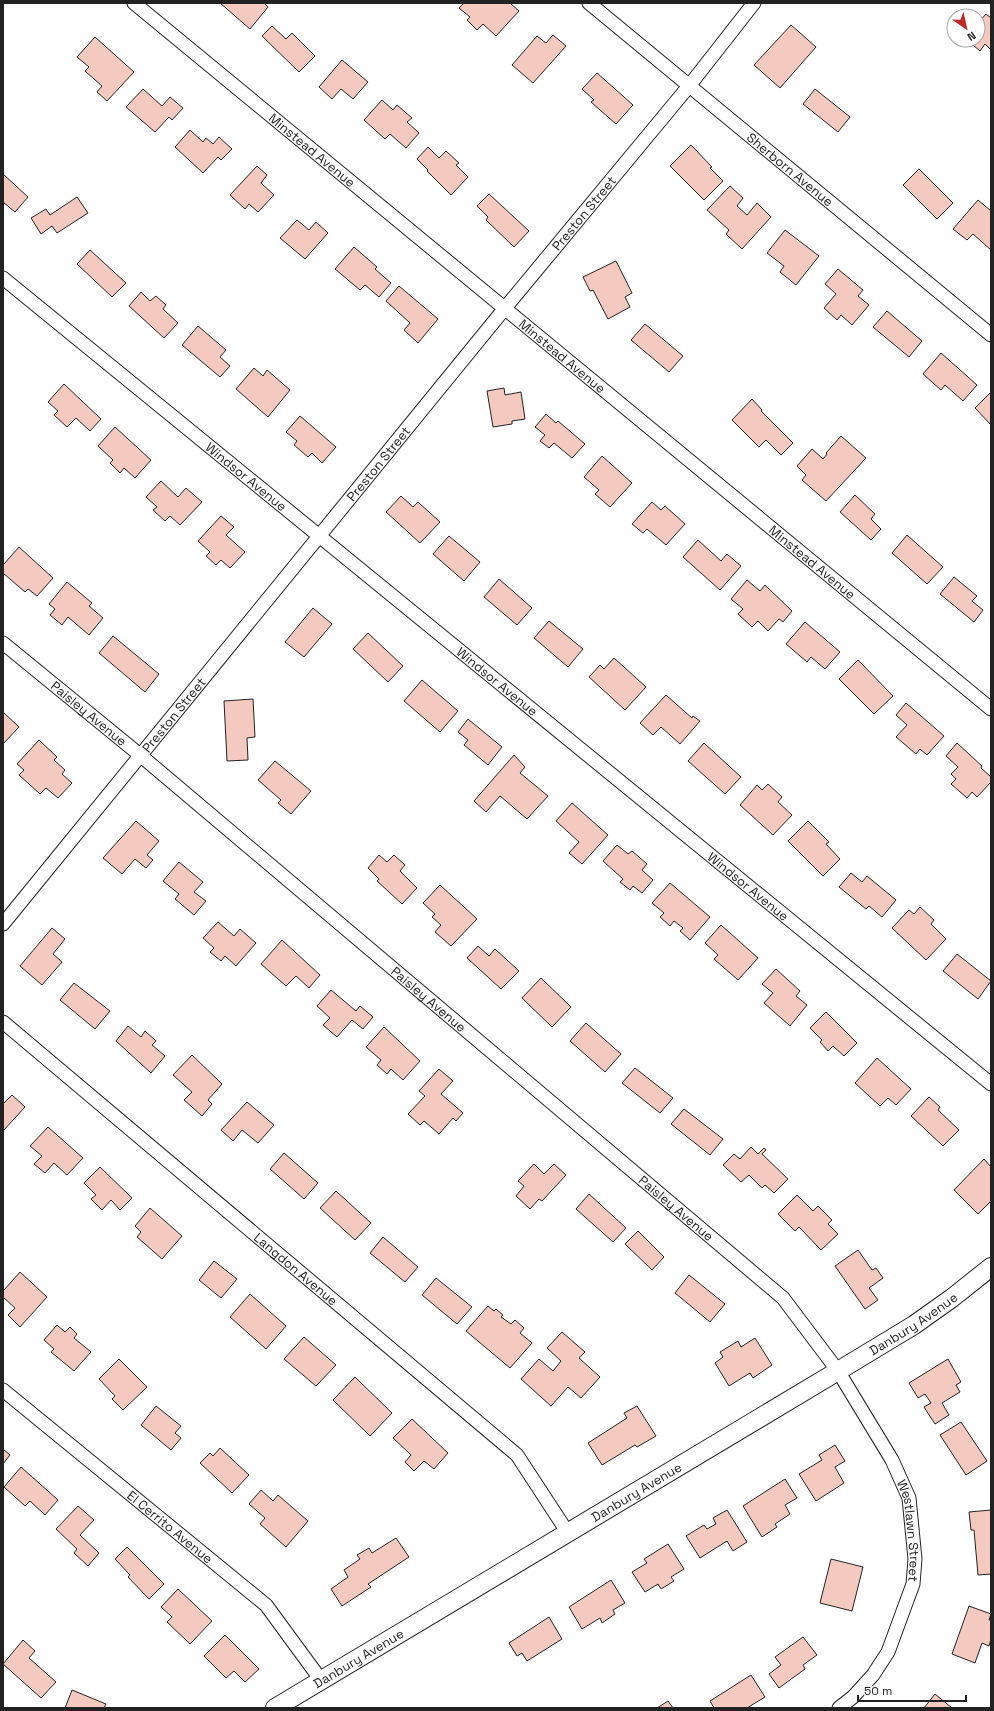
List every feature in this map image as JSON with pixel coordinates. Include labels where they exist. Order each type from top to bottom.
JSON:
[{"type":"street","name":"Minstead Avenue","points":[[134,3],[991,710]]},
{"type":"street","name":"Sherborn Avenue","points":[[589,3],[991,335]]},
{"type":"street","name":"Preston Street","points":[[3,924],[504,308],[689,86],[754,3]]},
{"type":"street","name":"Windsor Avenue","points":[[3,278],[991,1084]]},
{"type":"street","name":"Paisley Avenue","points":[[3,643],[140,755],[783,1298],[838,1371]]},
{"type":"street","name":"Langdon Avenue","points":[[3,1022],[517,1455],[568,1533]]},
{"type":"street","name":"Danbury Avenue","points":[[275,1708],[838,1371],[920,1320],[952,1298],[991,1267]]},
{"type":"street","name":"Westlawn Street","points":[[838,1371],[892,1460],[909,1498],[916,1559],[913,1584],[888,1652],[873,1675],[853,1697],[839,1708]]},
{"type":"street","name":"El Cerrito Avenue","points":[[3,1390],[266,1605],[321,1680]]},
{"type":"building","points":[[220,3],[264,3],[268,7],[250,29]]},
{"type":"building","points":[[464,3],[510,3],[519,11],[496,36],[483,24],[477,30],[467,20],[470,17],[459,8]]},
{"type":"building","points":[[986,14],[991,18],[991,50],[986,45]]},
{"type":"building","points":[[791,25],[816,47],[780,88],[754,65]]},
{"type":"building","points":[[272,26],[286,39],[292,33],[315,56],[299,72],[262,36]]},
{"type":"building","points":[[553,35],[566,46],[533,83],[512,65],[537,36],[546,43]]},
{"type":"building","points":[[95,37],[134,72],[107,101],[97,92],[102,86],[85,71],[89,67],[77,57]]},
{"type":"building","points":[[342,60],[368,82],[353,99],[341,89],[332,99],[319,87]]},
{"type":"building","points":[[597,73],[633,105],[616,124],[591,102],[594,100],[582,89]]},
{"type":"building","points":[[143,89],[162,106],[170,97],[183,108],[172,120],[169,117],[155,132],[126,107]]},
{"type":"building","points":[[815,89],[850,117],[838,132],[803,104]]},
{"type":"building","points":[[382,100],[393,110],[397,105],[412,118],[407,122],[419,133],[406,148],[390,134],[385,139],[364,120]]},
{"type":"building","points":[[190,130],[203,142],[206,138],[213,144],[219,137],[232,149],[221,160],[218,157],[203,173],[175,147]]},
{"type":"building","points":[[691,145],[723,181],[704,200],[670,166]]},
{"type":"building","points":[[428,147],[439,158],[446,151],[459,163],[456,165],[468,177],[451,195],[417,159]]},
{"type":"building","points":[[257,166],[267,175],[261,183],[274,195],[258,212],[249,204],[245,209],[230,195]]},
{"type":"building","points":[[919,169],[953,203],[937,219],[903,185]]},
{"type":"building","points":[[3,174],[28,197],[15,212],[3,202]]},
{"type":"building","points":[[730,186],[743,198],[737,206],[747,215],[757,203],[771,217],[742,249],[726,234],[729,230],[707,210]]},
{"type":"building","points":[[489,194],[529,231],[514,247],[486,220],[488,217],[477,206]]},
{"type":"building","points":[[77,197],[88,213],[57,233],[52,226],[41,234],[31,218],[46,209],[50,215]]},
{"type":"building","points":[[978,200],[991,211],[991,250],[973,234],[967,240],[953,229]]},
{"type":"building","points":[[297,220],[309,230],[316,222],[328,233],[305,259],[280,238]]},
{"type":"building","points":[[785,230],[819,256],[796,285],[780,272],[784,266],[767,253]]},
{"type":"building","points":[[354,247],[377,267],[375,269],[391,283],[379,297],[365,285],[360,290],[335,269]]},
{"type":"building","points":[[90,250],[126,283],[112,297],[77,264]]},
{"type":"building","points":[[616,261],[632,293],[625,297],[630,307],[608,319],[593,290],[590,291],[583,277]]},
{"type":"building","points":[[838,269],[863,290],[858,296],[869,305],[852,325],[841,315],[837,320],[824,308],[836,294],[825,284]]},
{"type":"building","points":[[399,286],[438,319],[418,343],[404,330],[410,323],[386,301]]},
{"type":"building","points":[[141,292],[150,301],[156,296],[166,305],[163,309],[178,323],[164,338],[129,306]]},
{"type":"building","points":[[887,311],[922,341],[909,357],[873,327]]},
{"type":"building","points":[[645,324],[683,356],[669,372],[631,340]]},
{"type":"building","points":[[198,326],[226,350],[220,357],[230,366],[220,377],[182,345]]},
{"type":"building","points":[[941,353],[977,385],[963,401],[945,385],[941,390],[923,374]]},
{"type":"building","points":[[254,368],[263,376],[267,370],[290,390],[268,417],[236,389]]},
{"type":"building","points":[[64,384],[101,419],[90,431],[76,418],[67,427],[54,415],[58,411],[48,402]]},
{"type":"building","points":[[504,388],[505,395],[521,392],[525,419],[512,421],[512,424],[493,427],[487,391]]},
{"type":"building","points":[[991,392],[991,425],[975,408]]},
{"type":"building","points":[[752,399],[762,410],[761,411],[793,443],[781,455],[766,440],[759,447],[732,420]]},
{"type":"building","points":[[546,414],[556,423],[558,421],[585,444],[572,458],[554,443],[549,448],[540,441],[545,435],[535,427]]},
{"type":"building","points":[[300,416],[336,447],[322,463],[312,453],[308,457],[294,445],[297,441],[286,432]]},
{"type":"building","points":[[115,427],[151,460],[135,478],[124,468],[120,473],[110,463],[113,460],[98,446]]},
{"type":"building","points":[[841,436],[866,458],[826,501],[802,480],[806,475],[797,466],[812,449],[823,459],[827,454],[826,453]]},
{"type":"building","points":[[602,456],[632,483],[610,507],[595,494],[599,490],[584,477]]},
{"type":"building","points":[[161,481],[178,497],[186,488],[202,502],[180,525],[170,516],[165,521],[153,510],[157,507],[146,497]]},
{"type":"building","points":[[855,495],[875,514],[871,519],[881,529],[871,540],[840,512]]},
{"type":"building","points":[[401,496],[413,507],[418,502],[440,522],[420,543],[386,512]]},
{"type":"building","points":[[652,502],[661,510],[665,506],[685,524],[666,545],[647,529],[643,533],[632,524]]},
{"type":"building","points":[[221,516],[234,527],[226,535],[245,552],[230,568],[221,560],[216,565],[206,556],[210,552],[198,541]]},
{"type":"building","points":[[907,535],[943,567],[927,584],[892,553]]},
{"type":"building","points":[[449,536],[480,562],[464,581],[433,554]]},
{"type":"building","points":[[698,540],[721,561],[727,554],[741,566],[720,590],[683,557]]},
{"type":"building","points":[[19,547],[53,578],[37,596],[28,589],[25,592],[3,573],[3,565]]},
{"type":"building","points":[[954,577],[977,596],[972,601],[983,610],[974,622],[940,594]]},
{"type":"building","points":[[499,579],[532,608],[517,625],[484,597]]},
{"type":"building","points":[[747,580],[760,591],[765,585],[792,611],[783,622],[779,619],[768,631],[758,621],[752,627],[738,614],[743,609],[731,599]]},
{"type":"building","points":[[67,582],[92,603],[89,606],[103,618],[89,635],[68,617],[62,625],[50,615],[55,609],[49,604]]},
{"type":"building","points":[[313,608],[332,624],[304,657],[285,642]]},
{"type":"building","points":[[549,621],[583,649],[568,667],[534,638]]},
{"type":"building","points":[[805,622],[840,652],[825,669],[811,657],[807,662],[786,644]]},
{"type":"building","points":[[368,633],[403,666],[388,682],[353,649]]},
{"type":"building","points":[[113,636],[159,674],[145,692],[99,653]]},
{"type":"building","points":[[614,658],[646,687],[625,710],[589,677],[600,665],[604,669]]},
{"type":"building","points":[[858,660],[893,696],[874,714],[839,679]]},
{"type":"building","points":[[422,680],[458,711],[440,732],[404,701]]},
{"type":"building","points":[[666,695],[692,718],[693,716],[700,721],[680,744],[661,727],[653,735],[640,723]]},
{"type":"building","points":[[253,699],[255,737],[247,738],[248,760],[227,761],[224,701]]},
{"type":"building","points":[[906,703],[944,736],[927,755],[920,749],[916,754],[896,737],[907,725],[896,715]]},
{"type":"building","points":[[3,712],[19,727],[3,744]]},
{"type":"building","points":[[468,719],[502,747],[488,765],[464,745],[468,740],[458,732]]},
{"type":"building","points":[[39,740],[57,757],[54,760],[65,770],[62,774],[72,783],[58,798],[46,788],[40,794],[19,775],[24,770],[17,764]]},
{"type":"building","points":[[704,743],[741,777],[725,794],[688,761]]},
{"type":"building","points":[[957,743],[982,766],[981,768],[991,777],[991,782],[977,797],[972,792],[967,798],[951,784],[956,779],[951,774],[958,767],[946,756]]},
{"type":"building","points":[[514,755],[525,767],[520,773],[548,796],[527,819],[500,796],[486,812],[474,801]]},
{"type":"building","points":[[275,761],[311,791],[291,814],[278,803],[281,800],[258,780]]},
{"type":"building","points":[[768,784],[782,797],[778,802],[792,815],[773,835],[740,805],[757,785],[762,790]]},
{"type":"building","points":[[572,803],[608,835],[582,864],[569,853],[579,842],[556,821]]},
{"type":"building","points":[[136,821],[159,841],[147,855],[153,860],[146,868],[135,859],[122,874],[103,858]]},
{"type":"building","points":[[808,821],[829,842],[826,844],[840,859],[823,876],[788,841]]},
{"type":"building","points":[[617,845],[628,854],[632,851],[647,864],[642,870],[653,880],[642,893],[633,886],[630,890],[620,882],[623,879],[603,861]]},
{"type":"building","points":[[379,855],[387,862],[394,855],[405,865],[400,871],[417,888],[402,904],[377,881],[379,879],[368,868]]},
{"type":"building","points":[[179,862],[203,882],[194,892],[206,901],[194,915],[175,899],[179,894],[163,881]]},
{"type":"building","points":[[851,873],[862,882],[867,876],[896,900],[882,917],[869,906],[866,909],[839,887]]},
{"type":"building","points":[[670,883],[710,917],[690,940],[680,931],[683,928],[674,921],[670,926],[660,917],[664,913],[652,903]]},
{"type":"building","points":[[440,885],[477,919],[451,946],[435,932],[441,925],[432,917],[435,914],[423,903]]},
{"type":"building","points":[[920,907],[934,920],[931,924],[946,939],[926,960],[892,928],[909,910],[914,914]]},
{"type":"building","points":[[218,922],[234,936],[240,929],[256,943],[236,966],[225,956],[221,961],[210,952],[214,948],[203,938]]},
{"type":"building","points":[[721,925],[758,958],[738,980],[714,959],[718,955],[705,943]]},
{"type":"building","points":[[52,928],[65,939],[53,954],[62,962],[42,985],[20,966]]},
{"type":"building","points":[[282,940],[320,975],[309,988],[296,976],[286,986],[261,964]]},
{"type":"building","points":[[478,946],[489,956],[495,949],[519,971],[501,989],[467,958]]},
{"type":"building","points":[[957,954],[991,981],[978,999],[943,971]]},
{"type":"building","points":[[776,969],[800,991],[796,996],[807,1005],[790,1026],[764,1003],[773,993],[762,984]]},
{"type":"building","points":[[541,978],[571,1007],[552,1027],[522,998]]},
{"type":"building","points":[[74,983],[110,1011],[95,1029],[60,1000]]},
{"type":"building","points":[[331,990],[356,1011],[360,1006],[373,1017],[363,1029],[352,1020],[337,1037],[323,1025],[330,1018],[317,1006]]},
{"type":"building","points":[[826,1012],[857,1043],[844,1056],[833,1046],[828,1051],[820,1042],[822,1040],[810,1028]]},
{"type":"building","points":[[586,1023],[621,1054],[605,1072],[570,1041]]},
{"type":"building","points":[[128,1026],[141,1037],[145,1031],[156,1041],[152,1045],[165,1056],[151,1073],[116,1041]]},
{"type":"building","points":[[384,1027],[420,1061],[403,1080],[391,1069],[387,1074],[377,1065],[381,1060],[366,1047]]},
{"type":"building","points":[[192,1055],[222,1084],[208,1100],[212,1104],[202,1116],[184,1100],[192,1092],[173,1075]]},
{"type":"building","points":[[877,1058],[911,1089],[896,1105],[888,1098],[880,1106],[855,1083]]},
{"type":"building","points":[[635,1068],[673,1098],[660,1113],[622,1083]]},
{"type":"building","points":[[439,1069],[453,1081],[441,1094],[463,1113],[456,1121],[453,1118],[439,1134],[424,1121],[420,1125],[408,1114],[425,1096],[419,1091]]},
{"type":"building","points":[[12,1095],[25,1107],[3,1131],[3,1104]]},
{"type":"building","points":[[929,1097],[940,1107],[938,1110],[959,1130],[943,1146],[911,1116]]},
{"type":"building","points":[[247,1102],[274,1125],[258,1143],[242,1130],[233,1141],[221,1130]]},
{"type":"building","points":[[684,1109],[723,1139],[710,1155],[671,1124]]},
{"type":"building","points":[[48,1127],[83,1158],[67,1175],[54,1163],[45,1173],[34,1164],[42,1156],[30,1146]]},
{"type":"building","points":[[751,1147],[758,1154],[764,1148],[766,1150],[762,1154],[788,1179],[774,1193],[765,1185],[762,1188],[749,1175],[741,1182],[723,1165],[734,1154],[740,1159]]},
{"type":"building","points":[[284,1153],[318,1183],[304,1199],[270,1169]]},
{"type":"building","points":[[984,1159],[991,1167],[991,1201],[978,1214],[954,1190]]},
{"type":"building","points":[[534,1164],[544,1174],[554,1164],[566,1175],[542,1201],[539,1199],[530,1209],[516,1196],[524,1186],[518,1181]]},
{"type":"building","points":[[100,1167],[132,1198],[120,1210],[111,1200],[102,1210],[91,1199],[96,1195],[84,1183]]},
{"type":"building","points":[[336,1191],[371,1223],[355,1240],[320,1208]]},
{"type":"building","points":[[589,1194],[626,1228],[613,1242],[576,1209]]},
{"type":"building","points":[[797,1195],[813,1211],[818,1206],[832,1220],[828,1224],[838,1234],[821,1250],[799,1227],[795,1231],[778,1214]]},
{"type":"building","points":[[150,1208],[182,1236],[162,1259],[137,1237],[141,1232],[135,1226]]},
{"type":"building","points":[[638,1231],[664,1257],[652,1270],[625,1244]]},
{"type":"building","points":[[383,1237],[418,1267],[405,1282],[370,1253]]},
{"type":"building","points":[[858,1250],[872,1270],[876,1268],[883,1278],[869,1288],[878,1300],[865,1309],[835,1266]]},
{"type":"building","points":[[214,1261],[237,1279],[221,1298],[199,1280]]},
{"type":"building","points":[[20,1272],[47,1297],[20,1327],[8,1315],[15,1308],[3,1297],[3,1291]]},
{"type":"building","points":[[689,1275],[725,1304],[710,1322],[675,1293]]},
{"type":"building","points":[[436,1278],[472,1307],[457,1324],[422,1295]]},
{"type":"building","points":[[250,1294],[286,1326],[266,1349],[230,1317]]},
{"type":"building","points":[[488,1306],[494,1311],[496,1309],[503,1315],[501,1317],[511,1324],[515,1320],[524,1328],[520,1333],[532,1343],[510,1368],[466,1331]]},
{"type":"building","points":[[57,1325],[65,1332],[70,1327],[77,1334],[74,1338],[91,1352],[74,1371],[51,1352],[54,1349],[44,1340]]},
{"type":"building","points":[[562,1332],[585,1352],[579,1358],[600,1377],[581,1398],[568,1387],[551,1406],[521,1379],[539,1359],[553,1371],[561,1361],[547,1348]]},
{"type":"building","points":[[304,1337],[336,1365],[316,1386],[284,1359]]},
{"type":"building","points":[[755,1338],[772,1365],[753,1378],[750,1373],[729,1386],[715,1363],[723,1357],[720,1352],[738,1341],[741,1347]]},
{"type":"building","points":[[119,1359],[147,1387],[123,1410],[112,1399],[115,1396],[99,1379]]},
{"type":"building","points":[[948,1359],[961,1382],[956,1385],[960,1392],[942,1403],[949,1415],[935,1424],[924,1407],[931,1403],[925,1394],[918,1398],[909,1383]]},
{"type":"building","points":[[355,1377],[392,1413],[370,1436],[333,1400]]},
{"type":"building","points":[[156,1406],[181,1426],[175,1433],[181,1438],[171,1450],[141,1425]]},
{"type":"building","points":[[637,1406],[656,1436],[637,1447],[635,1445],[602,1465],[588,1443],[627,1418],[624,1413]]},
{"type":"building","points":[[412,1419],[448,1453],[434,1469],[424,1461],[414,1471],[405,1462],[411,1455],[393,1438]]},
{"type":"building","points":[[961,1422],[987,1461],[966,1475],[940,1435]]},
{"type":"building","points":[[835,1445],[845,1461],[835,1467],[844,1483],[816,1501],[799,1474],[822,1460],[819,1455]]},
{"type":"building","points":[[220,1448],[249,1475],[232,1493],[200,1463],[210,1453],[213,1456]]},
{"type":"building","points":[[3,1449],[10,1455],[3,1464]]},
{"type":"building","points":[[21,1467],[58,1500],[45,1515],[30,1501],[25,1506],[4,1487]]},
{"type":"building","points":[[785,1479],[797,1498],[785,1505],[790,1514],[775,1524],[777,1527],[762,1537],[743,1506]]},
{"type":"building","points":[[261,1490],[273,1501],[278,1495],[308,1521],[286,1547],[260,1524],[265,1518],[249,1504]]},
{"type":"building","points":[[78,1506],[94,1520],[80,1535],[99,1553],[88,1566],[74,1553],[77,1549],[56,1529]]},
{"type":"building","points":[[727,1510],[747,1542],[733,1551],[727,1541],[700,1558],[686,1536],[704,1525],[707,1529],[716,1524],[713,1518]]},
{"type":"building","points":[[991,1510],[991,1574],[978,1575],[974,1530],[971,1530],[969,1512]]},
{"type":"building","points":[[396,1538],[409,1557],[368,1584],[371,1587],[342,1606],[331,1589],[348,1577],[344,1570],[360,1559],[357,1555],[369,1548],[372,1553]]},
{"type":"building","points":[[668,1544],[684,1569],[671,1577],[674,1581],[661,1589],[658,1584],[645,1592],[632,1572],[647,1563],[644,1559]]},
{"type":"building","points":[[127,1547],[164,1584],[149,1599],[128,1577],[130,1575],[115,1559]]},
{"type":"building","points":[[831,1559],[863,1567],[852,1611],[820,1603]]},
{"type":"building","points":[[611,1580],[625,1603],[613,1610],[615,1614],[602,1623],[600,1618],[582,1629],[569,1607]]},
{"type":"building","points":[[178,1589],[212,1621],[190,1644],[167,1622],[172,1617],[161,1607]]},
{"type":"building","points":[[969,1606],[991,1614],[989,1620],[991,1620],[991,1639],[989,1646],[982,1643],[975,1663],[952,1654]]},
{"type":"building","points":[[549,1617],[562,1639],[527,1661],[522,1653],[517,1656],[509,1643]]},
{"type":"building","points":[[225,1635],[259,1669],[245,1682],[234,1671],[226,1678],[204,1656]]},
{"type":"building","points":[[803,1637],[817,1655],[803,1665],[805,1669],[779,1688],[769,1674],[781,1665],[775,1657]]},
{"type":"building","points":[[23,1640],[35,1651],[29,1658],[56,1682],[41,1698],[3,1664]]},
{"type":"building","points":[[751,1675],[765,1697],[747,1708],[714,1708],[710,1701]]},
{"type":"building","points":[[72,1690],[106,1704],[104,1708],[65,1708]]},
{"type":"building","points":[[935,1694],[952,1708],[924,1708]]},
{"type":"building","points":[[668,1701],[673,1708],[657,1708]]}]
